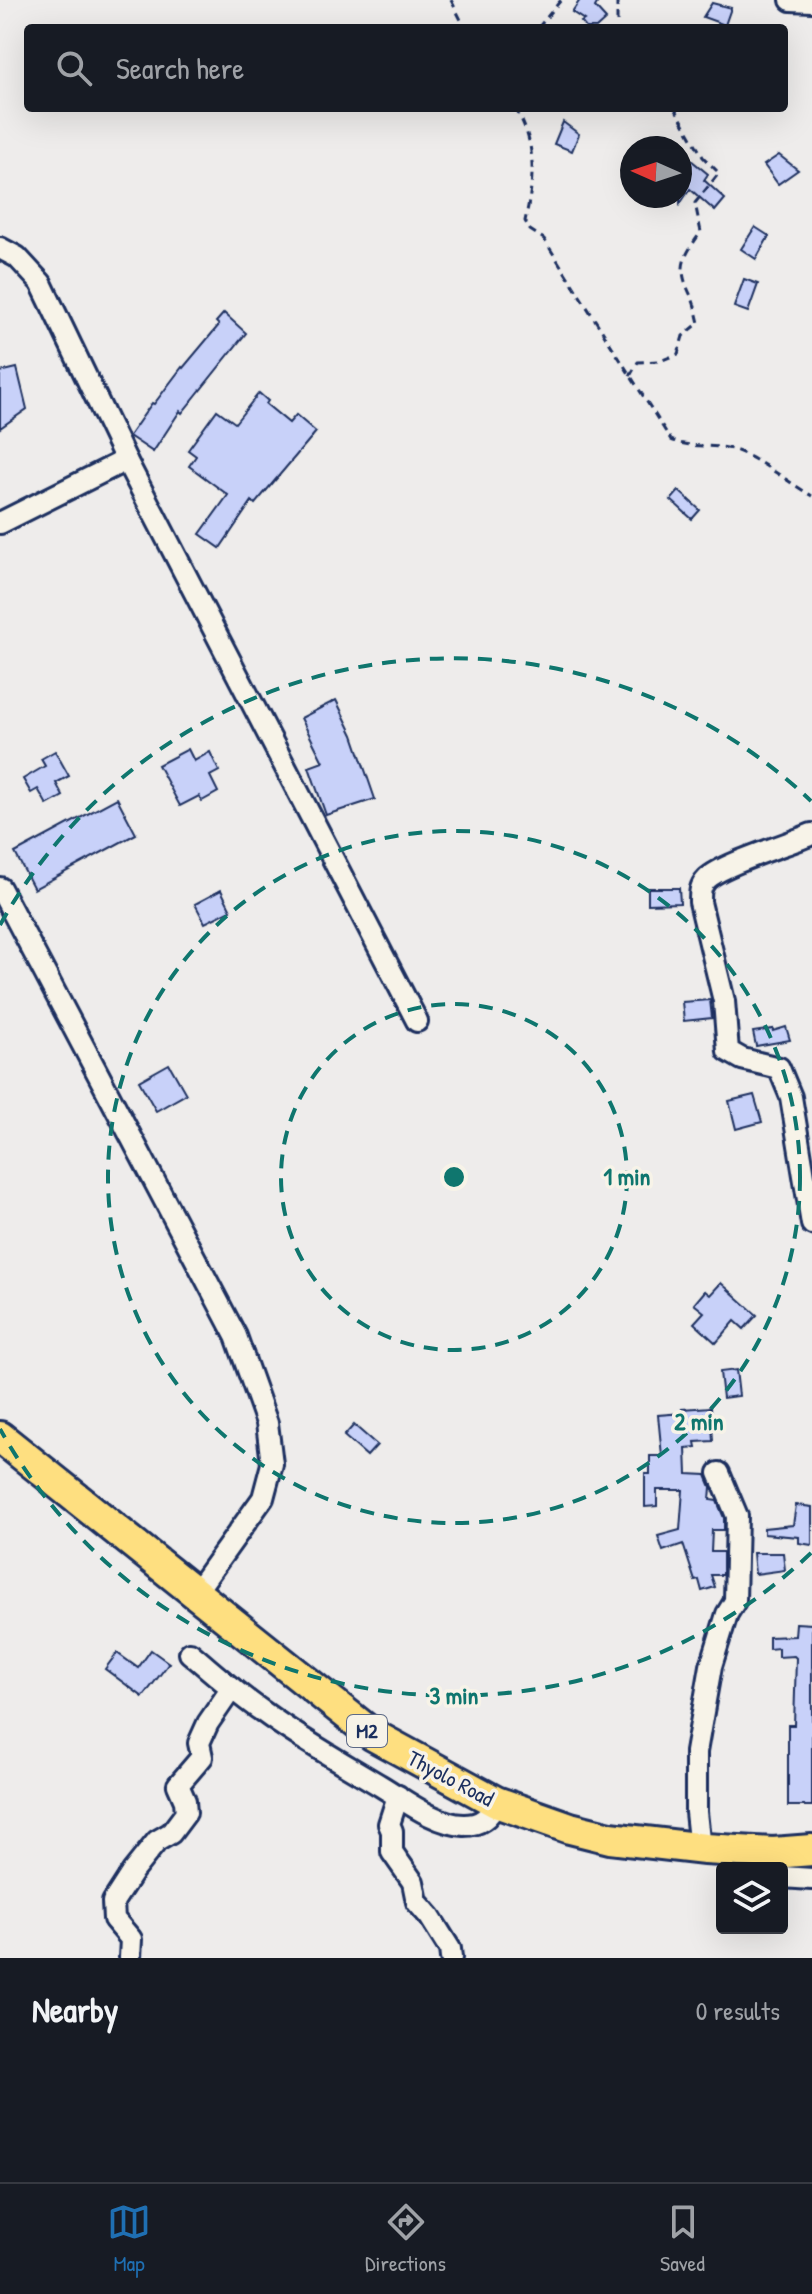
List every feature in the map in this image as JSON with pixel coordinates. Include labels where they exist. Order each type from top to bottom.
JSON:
[{"type":"highway","name":"Thyolo Road","points":[[0,1437],[373,1735],[496,1802],[570,1828],[610,1838],[700,1849],[759,1862]]},
{"type":"highway","name":"Thyolo Road","points":[[786,1862],[812,1850]]},
{"type":"street","points":[[791,0],[812,1]]},
{"type":"street","points":[[0,248],[17,257],[41,283],[126,460],[417,1021]]},
{"type":"street","points":[[0,523],[126,460]]},
{"type":"street","points":[[812,834],[709,877],[700,888],[700,902],[724,1001],[728,1051],[742,1059],[779,1068],[791,1097],[812,1224]]},
{"type":"street","points":[[0,888],[236,1336],[267,1423],[272,1464],[263,1498],[195,1593]]},
{"type":"street","points":[[700,1849],[696,1812],[696,1752],[711,1666],[727,1614],[735,1601],[737,1516],[719,1473]]},
{"type":"street","points":[[190,1653],[263,1712],[313,1746],[435,1816],[463,1825],[476,1824],[491,1814],[496,1802]]},
{"type":"street","points":[[130,1958],[131,1939],[114,1919],[113,1902],[157,1841],[171,1833],[186,1813],[178,1785],[202,1757],[199,1743],[208,1723],[232,1688]]},
{"type":"street","points":[[398,1796],[389,1824],[392,1852],[413,1882],[417,1902],[450,1949],[451,1958]]},
{"type":"street","points":[[788,1870],[812,1879]]},
{"type":"path","points":[[451,0],[463,24]]},
{"type":"path","points":[[541,24],[561,0]]},
{"type":"path","points":[[617,0],[617,24]]},
{"type":"path","points":[[517,112],[532,146],[531,190],[525,221],[530,230],[544,239],[671,440],[684,446],[722,447],[741,452],[812,496]]},
{"type":"path","points":[[630,376],[638,362],[660,361],[678,354],[683,336],[699,323],[681,271],[690,248],[701,232],[695,203],[719,173],[703,157],[677,112]]},
{"type":"building","points":[[580,0],[599,0],[595,7],[606,19],[600,24],[583,24],[584,20],[572,12]]},
{"type":"building","points":[[712,3],[731,8],[725,24],[703,17]]},
{"type":"building","points":[[563,122],[579,134],[572,151],[554,144]]},
{"type":"building","points":[[779,155],[798,170],[778,184],[764,165]]},
{"type":"building","points":[[692,161],[708,174],[704,180],[725,199],[715,211],[692,191]]},
{"type":"building","points":[[755,227],[769,236],[756,259],[741,249]]},
{"type":"building","points":[[744,279],[758,284],[748,312],[734,307]]},
{"type":"building","points":[[224,313],[246,333],[182,413],[180,411],[153,452],[129,436],[152,403],[219,325],[216,322]]},
{"type":"building","points":[[17,368],[27,409],[0,428],[0,372]]},
{"type":"building","points":[[259,393],[268,401],[266,404],[289,423],[296,415],[316,432],[255,504],[252,501],[220,548],[200,534],[228,495],[189,466],[196,456],[188,450],[217,410],[235,423]]},
{"type":"building","points":[[679,491],[700,510],[692,519],[671,500]]},
{"type":"building","points":[[336,700],[353,735],[375,799],[326,815],[309,767],[323,762],[301,718]]},
{"type":"building","points":[[188,749],[194,761],[210,752],[219,771],[210,776],[218,792],[202,801],[199,796],[180,806],[158,765]]},
{"type":"building","points":[[55,751],[69,776],[56,783],[63,796],[47,805],[38,789],[31,793],[23,779],[45,766],[41,759]]},
{"type":"building","points":[[117,798],[136,834],[34,889],[15,853]]},
{"type":"building","points":[[648,888],[679,888],[680,903],[648,904]]},
{"type":"building","points":[[221,890],[231,910],[205,923],[195,904]]},
{"type":"building","points":[[710,1000],[712,1018],[684,1021],[682,1002]]},
{"type":"building","points":[[786,1027],[790,1040],[756,1046],[753,1032]]},
{"type":"building","points":[[169,1064],[186,1094],[156,1111],[139,1081]]},
{"type":"building","points":[[754,1095],[762,1122],[736,1129],[729,1101]]},
{"type":"building","points":[[721,1283],[757,1315],[744,1329],[735,1321],[716,1343],[694,1323],[704,1312],[694,1304],[705,1291],[710,1295]]},
{"type":"building","points":[[736,1370],[739,1396],[723,1398],[720,1372]]},
{"type":"building","points":[[711,1407],[713,1441],[695,1442],[696,1447],[686,1448],[687,1474],[706,1475],[711,1487],[710,1500],[717,1501],[724,1518],[724,1530],[712,1530],[711,1552],[723,1552],[723,1575],[711,1575],[715,1587],[702,1591],[699,1580],[695,1581],[683,1544],[663,1551],[658,1536],[680,1530],[683,1490],[657,1490],[657,1506],[645,1507],[645,1474],[650,1474],[650,1456],[662,1456],[658,1415]]},
{"type":"building","points":[[354,1425],[377,1445],[367,1456],[344,1436]]},
{"type":"building","points":[[796,1505],[812,1507],[812,1545],[799,1543],[799,1537],[764,1534],[764,1528],[793,1525]]},
{"type":"building","points":[[753,1553],[783,1553],[785,1570],[755,1574]]},
{"type":"building","points":[[796,1623],[812,1624],[812,1806],[788,1806],[788,1725],[794,1725],[796,1658],[778,1657],[778,1648],[769,1649],[769,1637],[795,1636]]},
{"type":"building","points":[[151,1650],[169,1663],[143,1697],[105,1669],[117,1653],[138,1668]]}]
